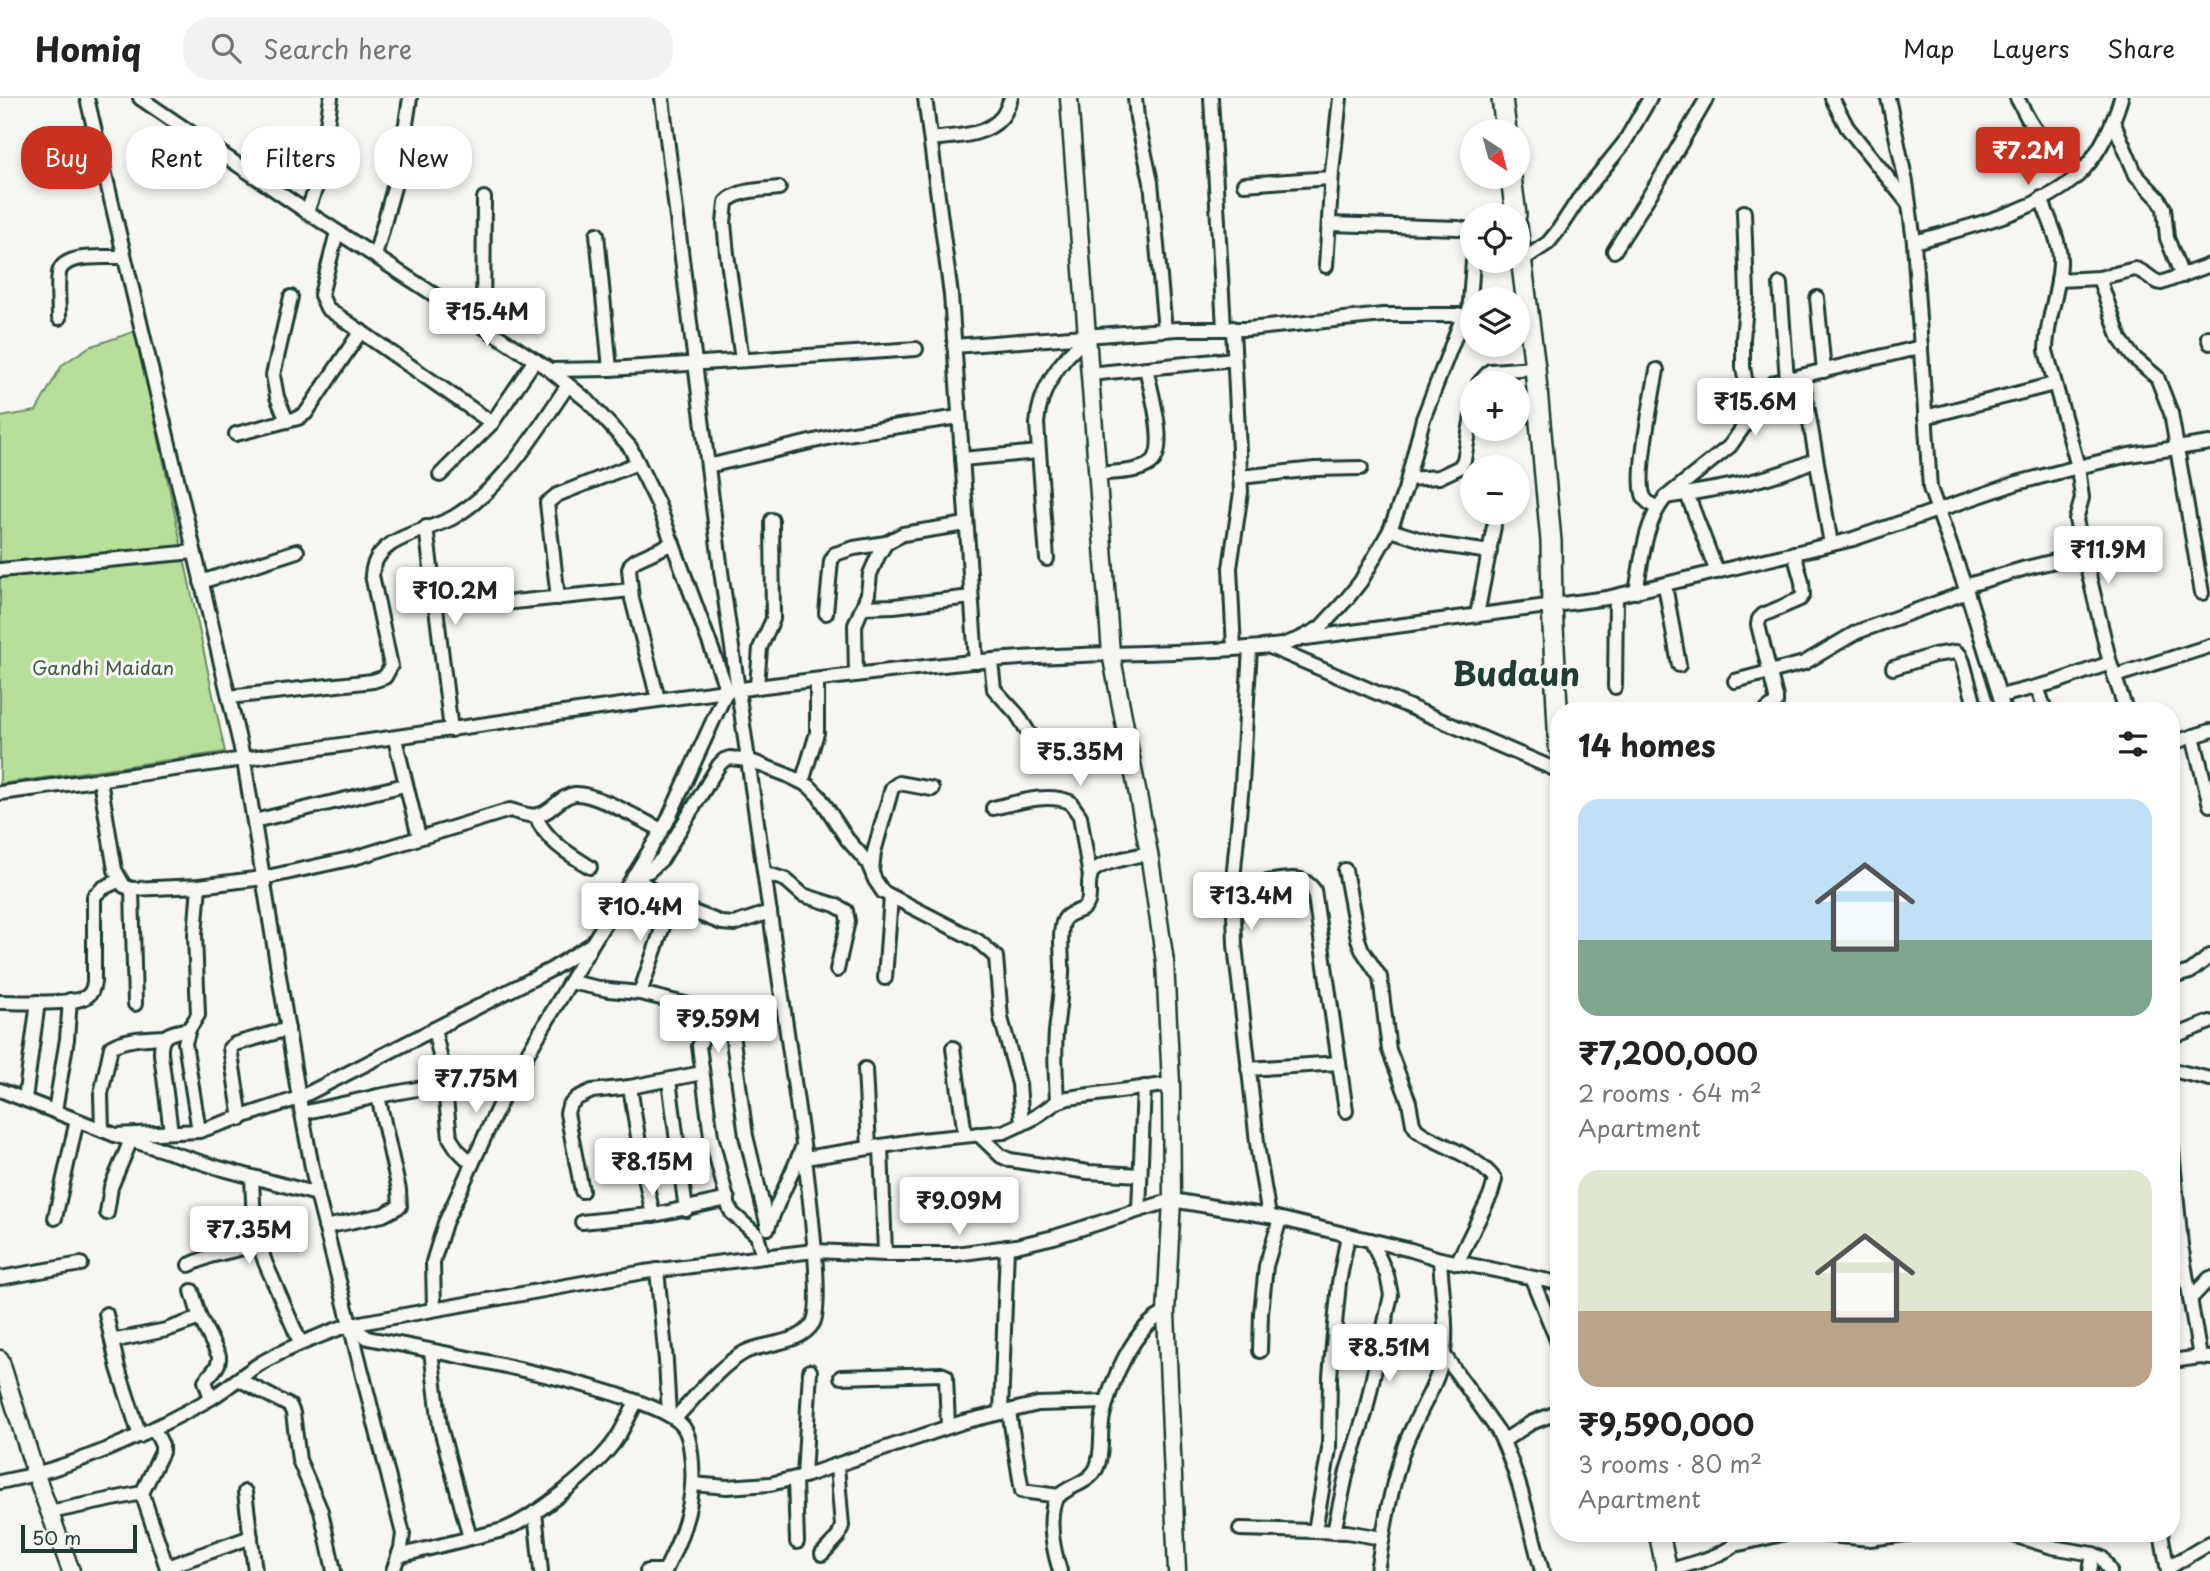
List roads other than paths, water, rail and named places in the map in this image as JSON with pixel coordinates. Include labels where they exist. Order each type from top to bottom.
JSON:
[{"type":"main road","points":[[1502,98],[1505,119]]},
{"type":"main road","points":[[1530,345],[1535,368],[1551,541],[1557,702]]},
{"type":"main road","points":[[1661,1542],[1668,1571]]},
{"type":"street","points":[[87,98],[244,761],[317,1194],[403,1534],[393,1571]]},
{"type":"street","points":[[140,98],[306,212],[550,370],[588,401],[630,447],[658,504],[732,689],[662,830],[506,1090],[445,1223],[433,1262],[434,1309]]},
{"type":"street","points":[[306,212],[319,179],[331,98]]},
{"type":"street","points":[[375,256],[399,169],[410,98]]},
{"type":"street","points":[[662,98],[708,466],[732,689],[748,760],[804,1151],[817,1311],[807,1331],[747,1352],[726,1366],[672,1417]]},
{"type":"street","points":[[925,98],[951,295],[976,662]]},
{"type":"street","points":[[930,139],[977,132],[990,127],[999,121],[1011,98]]},
{"type":"street","points":[[1069,98],[1111,653],[1149,853],[1165,962],[1171,1084],[1172,1200],[1166,1313],[1178,1571]]},
{"type":"street","points":[[1135,98],[1151,182],[1165,330]]},
{"type":"street","points":[[1211,98],[1228,328],[1234,359],[1241,492],[1230,568],[1234,649]]},
{"type":"street","points":[[1326,266],[1331,178],[1340,98]]},
{"type":"street","points":[[1530,255],[1548,243],[1557,232],[1578,200],[1624,143],[1650,98]]},
{"type":"street","points":[[1614,251],[1707,98]]},
{"type":"street","points":[[1832,98],[1847,127],[1909,204]]},
{"type":"street","points":[[1888,98],[1914,242],[1930,488],[2002,702]]},
{"type":"street","points":[[2018,98],[2029,120],[2041,135],[2045,139],[2058,140],[2080,173]]},
{"type":"street","points":[[1914,242],[2008,215],[2062,187],[2085,168],[2113,121],[2121,98]]},
{"type":"street","points":[[2113,121],[2136,175],[2164,208],[2167,238],[2182,276]]},
{"type":"street","points":[[1244,184],[1331,178]]},
{"type":"street","points":[[742,360],[727,254],[724,223],[726,202],[741,193],[779,188]]},
{"type":"street","points":[[483,326],[484,198]]},
{"type":"street","points":[[2041,198],[2060,255],[2058,280],[2046,335],[2046,351],[2078,467],[2082,498],[2076,520],[2110,663],[2123,702]]},
{"type":"street","points":[[1744,212],[1747,296],[1743,367],[1750,408]]},
{"type":"street","points":[[1329,224],[1460,228]]},
{"type":"street","points":[[337,232],[321,295],[327,308],[492,423]]},
{"type":"street","points":[[597,234],[610,369]]},
{"type":"street","points":[[59,318],[59,274],[62,266],[73,259],[124,257]]},
{"type":"street","points":[[2058,280],[2099,278],[2141,270],[2155,282],[2161,283],[2210,265]]},
{"type":"street","points":[[2099,278],[2120,339],[2126,349],[2157,377],[2171,413],[2202,593]]},
{"type":"street","points":[[1780,284],[1787,380]]},
{"type":"street","points":[[287,421],[277,397],[273,375],[291,297]]},
{"type":"street","points":[[1817,298],[1824,371]]},
{"type":"street","points":[[954,346],[1165,330],[1248,329],[1383,315],[1460,314]]},
{"type":"street","points":[[0,793],[244,761],[757,686],[976,662],[1282,645],[1320,628],[1361,581],[1390,530],[1408,479],[1423,419],[1460,324]]},
{"type":"street","points":[[236,434],[287,421],[306,413],[360,331]]},
{"type":"street","points":[[1047,559],[1037,424],[1040,400],[1047,385],[1073,348],[1087,337]]},
{"type":"street","points":[[1636,592],[1645,543],[1661,503],[1730,446],[1744,426],[1750,408],[1768,386],[1921,347]]},
{"type":"street","points":[[550,370],[610,369],[916,349]]},
{"type":"street","points":[[1090,374],[1234,359]]},
{"type":"street","points":[[440,475],[492,423],[535,360]]},
{"type":"street","points":[[1098,474],[1140,468],[1155,459],[1159,441],[1158,428],[1146,368]]},
{"type":"street","points":[[1490,371],[1535,368]]},
{"type":"street","points":[[1657,370],[1646,431],[1643,492],[1649,503],[1661,503],[1687,494],[1783,474],[1816,458]]},
{"type":"street","points":[[1802,376],[1831,544]]},
{"type":"street","points":[[1925,417],[2054,384]]},
{"type":"street","points":[[229,697],[360,683],[385,677],[391,666],[372,575],[377,558],[386,548],[426,527],[450,520],[478,502],[526,448],[568,385]]},
{"type":"street","points":[[708,466],[840,435],[959,417]]},
{"type":"street","points":[[1408,479],[1439,477],[1454,472],[1464,460],[1467,441]]},
{"type":"street","points":[[1298,639],[1552,606],[1636,592],[1831,544],[2017,483],[2078,467],[2129,455],[2210,443]]},
{"type":"street","points":[[962,459],[1039,452]]},
{"type":"street","points":[[558,598],[547,503],[556,495],[638,463]]},
{"type":"street","points":[[1240,477],[1315,469],[1361,468]]},
{"type":"street","points":[[1687,494],[1717,572]]},
{"type":"street","points":[[757,686],[760,648],[773,619],[772,520]]},
{"type":"street","points":[[826,613],[831,561],[835,554],[886,543],[903,534],[967,524]]},
{"type":"street","points":[[1477,615],[1494,526]]},
{"type":"street","points":[[426,527],[451,730]]},
{"type":"street","points":[[1390,530],[1435,544],[1490,552]]},
{"type":"street","points":[[658,699],[629,577],[631,564],[673,543]]},
{"type":"street","points":[[856,675],[855,625],[868,594],[870,574],[886,543]]},
{"type":"street","points":[[201,582],[298,551]]},
{"type":"street","points":[[0,570],[194,552]]},
{"type":"street","points":[[1776,702],[1758,625],[1763,615],[1800,599],[1803,595],[1794,553]]},
{"type":"street","points":[[1735,681],[1804,663],[1866,628],[1966,589],[2026,568],[2084,554]]},
{"type":"street","points":[[1665,585],[1679,666]]},
{"type":"street","points":[[504,603],[631,590]]},
{"type":"street","points":[[1615,687],[1616,596]]},
{"type":"street","points":[[863,607],[971,597]]},
{"type":"street","points":[[1268,646],[1550,767]]},
{"type":"street","points":[[2115,676],[2210,646]]},
{"type":"street","points":[[1250,648],[1234,888],[1235,945],[1258,1151],[1275,1218],[1266,1266],[1260,1351]]},
{"type":"street","points":[[1893,668],[1934,655],[1956,652],[1963,662],[1971,702]]},
{"type":"street","points":[[991,661],[994,689],[1017,714],[1047,762]]},
{"type":"street","points":[[2004,702],[2037,687],[2110,663]]},
{"type":"street","points":[[802,782],[817,733],[817,680]]},
{"type":"street","points":[[2037,687],[2042,702]]},
{"type":"street","points":[[2180,740],[2210,731]]},
{"type":"street","points":[[2193,736],[2210,805]]},
{"type":"street","points":[[395,738],[419,837]]},
{"type":"street","points":[[634,875],[649,871],[662,859],[724,760],[748,760],[802,782],[819,796],[847,839],[864,857],[878,887],[891,897],[978,941],[996,957],[1001,1018],[1019,1084],[1022,1124]]},
{"type":"street","points":[[100,780],[115,870],[124,886],[132,889],[199,886],[263,878],[354,858],[510,810],[536,816],[546,812],[564,797],[583,794],[619,808],[662,830]]},
{"type":"street","points":[[872,871],[874,852],[892,788],[899,783],[932,789]]},
{"type":"street","points":[[254,821],[405,785]]},
{"type":"street","points":[[993,808],[1053,798],[1070,802],[1080,816],[1090,877],[1087,906],[1068,915],[1062,928],[1063,971],[1056,1035],[1056,1102]]},
{"type":"street","points":[[536,816],[545,832],[558,845],[590,867]]},
{"type":"street","points":[[1090,877],[1097,868],[1149,853]]},
{"type":"street","points":[[1345,870],[1358,939],[1380,977],[1389,1050],[1409,1102],[1413,1125],[1424,1135],[1478,1164],[1490,1173],[1494,1180],[1491,1194],[1457,1262]]},
{"type":"street","points":[[765,873],[786,880],[803,895],[846,911],[848,920],[837,970]]},
{"type":"street","points":[[634,875],[671,904],[728,924],[770,912]]},
{"type":"street","points":[[1234,888],[1292,879],[1310,884],[1314,890],[1346,1111]]},
{"type":"street","points":[[0,1002],[85,998],[93,989],[94,896],[120,880]]},
{"type":"street","points":[[199,886],[194,935],[198,1014],[185,1043],[199,1131]]},
{"type":"street","points":[[132,889],[135,1004]]},
{"type":"street","points":[[885,978],[891,897]]},
{"type":"street","points":[[640,993],[671,904]]},
{"type":"street","points":[[115,1135],[199,1131],[299,1098],[552,969],[592,944]]},
{"type":"street","points":[[2180,975],[2190,972],[2210,956]]},
{"type":"street","points":[[570,982],[640,993],[723,1013],[731,1026],[746,1136],[768,1227]]},
{"type":"street","points":[[55,1111],[67,1039],[70,1000]]},
{"type":"street","points":[[25,1099],[38,1002]]},
{"type":"street","points":[[714,1010],[699,1046],[711,1136],[732,1213],[757,1235],[762,1252]]},
{"type":"street","points":[[2180,1034],[2210,1022]]},
{"type":"street","points":[[102,1129],[101,1094],[111,1047],[134,1040],[165,1037],[189,1029]]},
{"type":"street","points":[[241,1119],[230,1048],[235,1044],[288,1029]]},
{"type":"street","points":[[434,1029],[450,1138],[472,1164]]},
{"type":"street","points":[[165,1037],[161,1042],[160,1054],[171,1132]]},
{"type":"street","points":[[953,1048],[964,1135]]},
{"type":"street","points":[[1248,1069],[1339,1063]]},
{"type":"street","points":[[865,1069],[885,1254]]},
{"type":"street","points":[[2180,1072],[2210,1079]]},
{"type":"street","points":[[582,1191],[567,1113],[569,1106],[577,1098],[592,1091],[630,1087],[702,1073]]},
{"type":"street","points":[[669,1080],[686,1210]]},
{"type":"street","points":[[302,1113],[444,1084]]},
{"type":"street","points":[[804,1151],[875,1147],[1004,1132],[1056,1102],[1078,1096],[1171,1084]]},
{"type":"street","points":[[630,1087],[653,1215]]},
{"type":"street","points":[[1139,1210],[1144,1087]]},
{"type":"street","points":[[0,1090],[115,1135],[317,1194]]},
{"type":"street","points":[[325,1227],[383,1215],[400,1206],[399,1190],[378,1096]]},
{"type":"street","points":[[55,1218],[77,1120]]},
{"type":"street","points":[[978,1134],[1001,1156],[1010,1160],[1088,1172],[1140,1175]]},
{"type":"street","points":[[107,1213],[111,1187],[131,1140]]},
{"type":"street","points":[[762,1252],[774,1211],[804,1151]]},
{"type":"street","points":[[252,1177],[253,1214],[265,1262],[300,1342]]},
{"type":"street","points":[[582,1222],[686,1210],[727,1199]]},
{"type":"street","points":[[0,1482],[36,1475],[140,1436],[211,1398],[259,1364],[300,1342],[349,1325],[762,1252],[956,1254],[1054,1237],[1172,1200],[1275,1218],[1440,1259],[1550,1282]]},
{"type":"street","points":[[2180,1234],[2190,1299],[2205,1357],[2180,1360]]},
{"type":"street","points":[[1315,1531],[1329,1449],[1330,1376],[1339,1283],[1348,1235]]},
{"type":"street","points":[[1334,1532],[1347,1471],[1363,1421],[1391,1295],[1387,1275],[1371,1240]]},
{"type":"street","points":[[189,1265],[211,1256],[260,1244]]},
{"type":"street","points":[[1007,1247],[1005,1412],[1020,1485],[1022,1491],[1059,1496]]},
{"type":"street","points":[[1377,1571],[1394,1479],[1406,1443],[1444,1355],[1440,1259]]},
{"type":"street","points":[[0,1278],[80,1264]]},
{"type":"street","points":[[657,1270],[672,1417]]},
{"type":"street","points":[[2190,1299],[2210,1278]]},
{"type":"street","points":[[1532,1279],[1550,1323]]},
{"type":"street","points":[[192,1291],[219,1356],[217,1368],[205,1381],[211,1398]]},
{"type":"street","points":[[1060,1571],[1055,1552],[1052,1509],[1059,1496],[1085,1481],[1096,1468],[1099,1461],[1102,1418],[1123,1361],[1142,1332],[1152,1321],[1166,1313]]},
{"type":"street","points":[[106,1314],[118,1368],[140,1436]]},
{"type":"street","points":[[112,1341],[166,1330],[201,1318]]},
{"type":"street","points":[[349,1325],[369,1338],[605,1390],[672,1417],[685,1428],[690,1444],[694,1471],[692,1502],[681,1538],[663,1571],[647,1571]]},
{"type":"street","points":[[431,1351],[440,1426],[470,1538]]},
{"type":"street","points":[[1444,1355],[1503,1441],[1513,1464],[1542,1571]]},
{"type":"street","points":[[0,1359],[36,1475],[71,1571]]},
{"type":"street","points":[[797,1542],[794,1522],[810,1371]]},
{"type":"street","points":[[841,1377],[946,1376],[948,1427]]},
{"type":"street","points":[[238,1379],[290,1406],[299,1460],[321,1511],[334,1571]]},
{"type":"street","points":[[398,1556],[516,1525],[573,1482],[610,1447],[636,1402]]},
{"type":"street","points":[[693,1484],[746,1486],[799,1477],[948,1427],[1005,1412],[1038,1405],[1107,1402]]},
{"type":"street","points":[[1503,1441],[1531,1423],[1550,1416]]},
{"type":"street","points":[[154,1429],[162,1445],[162,1452],[142,1493],[168,1569],[251,1537]]},
{"type":"street","points":[[822,1554],[841,1532],[837,1466]]},
{"type":"street","points":[[245,1492],[255,1571]]},
{"type":"street","points":[[50,1513],[142,1493]]},
{"type":"street","points":[[535,1512],[541,1571]]},
{"type":"street","points":[[1240,1530],[1334,1532],[1382,1538]]},
{"type":"street","points":[[1735,1545],[1738,1542]]},
{"type":"street","points":[[1668,1571],[1748,1542]]},
{"type":"street","points":[[2036,1542],[2093,1554],[2102,1558],[2110,1571]]},
{"type":"street","points":[[2163,1542],[2168,1569],[2210,1543]]},
{"type":"street","points":[[2090,1571],[2093,1554]]},
{"type":"district","name":"Budaun","points":[[1516,672]]},
{"type":"park label","name":"Gandhi Maidan","points":[[103,667]]}]
